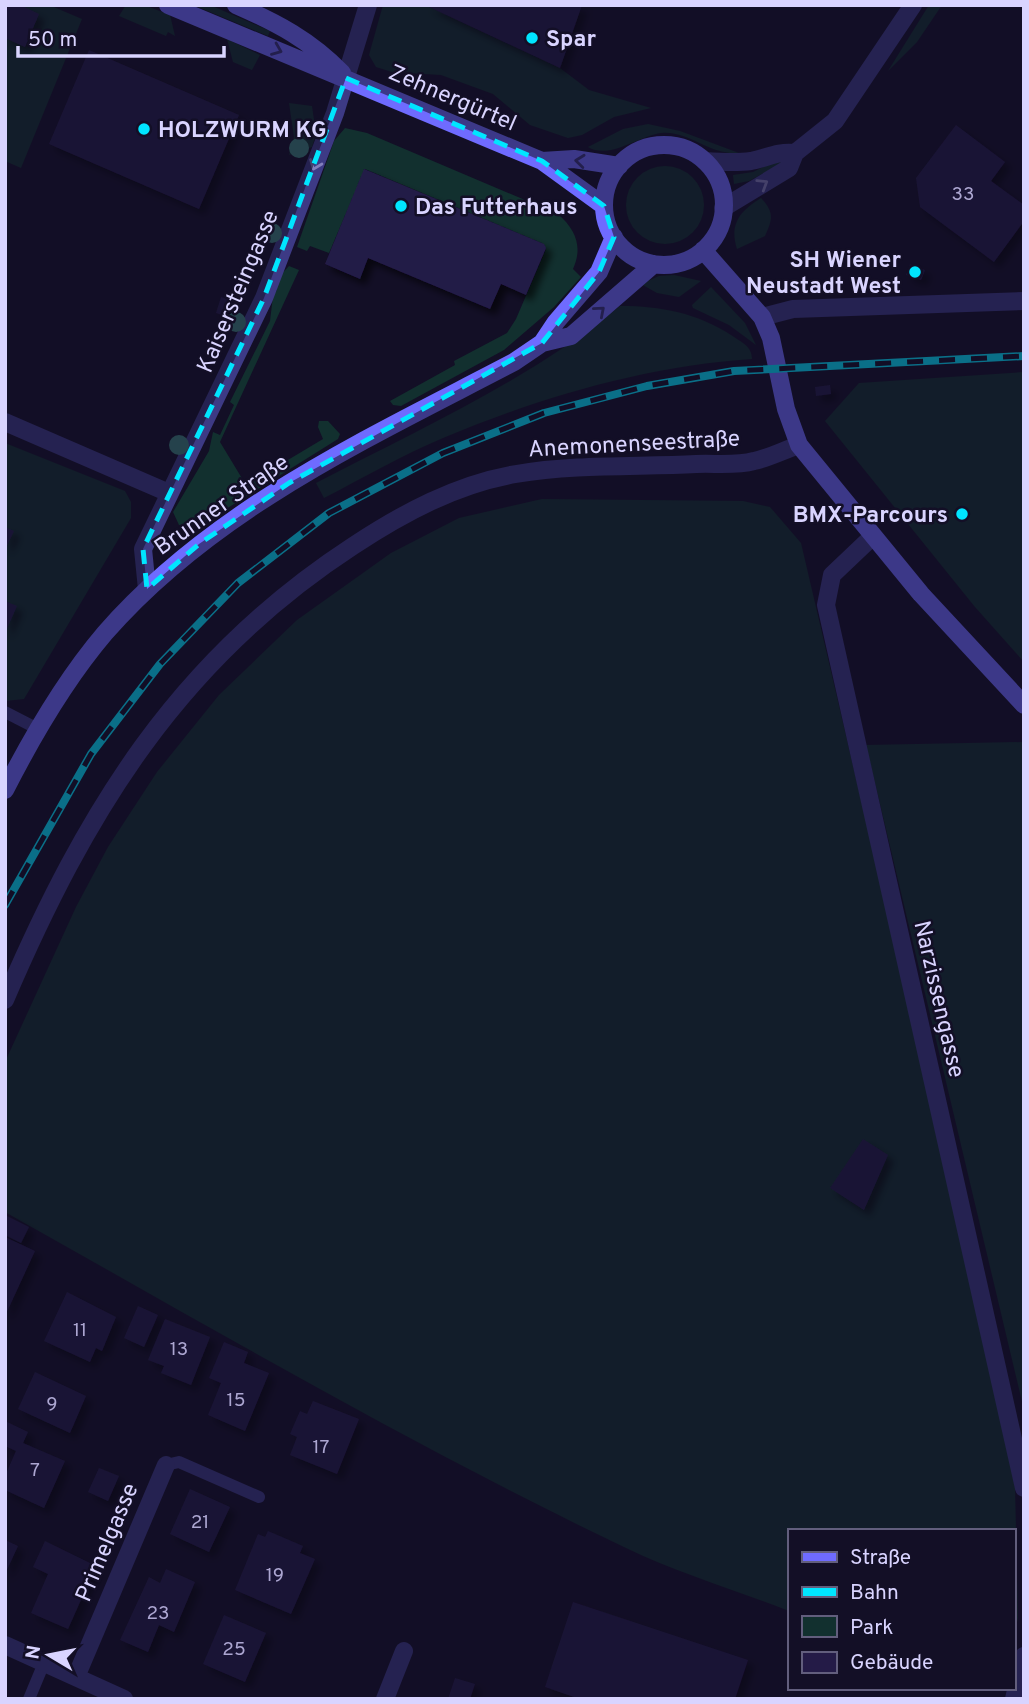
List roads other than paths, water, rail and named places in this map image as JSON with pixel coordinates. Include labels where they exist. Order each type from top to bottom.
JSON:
[{"type":"main road","name":"Zehnergürtel","points":[[168,5],[542,161],[604,206]]},
{"type":"main road","name":"Zehnergürtel","points":[[236,5],[289,29],[320,50],[346,78]]},
{"type":"main road","points":[[654,146],[681,147],[705,161],[720,183],[723,208],[717,231],[703,250],[680,262],[654,264],[631,255],[614,237],[604,206],[610,178],[619,166],[640,149],[654,146]]},
{"type":"main road","name":"Zehnergürtel","points":[[542,161],[575,159],[619,166]]},
{"type":"main road","name":"Brunner Straße","points":[[542,344],[556,322],[599,272],[614,237]]},
{"type":"main road","points":[[703,250],[762,317],[771,338],[786,409],[799,445],[872,537],[1024,705]]},
{"type":"main road","name":"Brunner Straße","points":[[5,790],[38,729],[104,634],[147,589],[199,544],[289,483],[514,362],[542,344],[571,336],[654,264]]},
{"type":"street","name":"Kaisersteingasse","points":[[147,589],[143,549],[264,298],[346,78],[368,5]]},
{"type":"street","points":[[723,208],[789,168],[795,153],[835,121],[913,5]]},
{"type":"street","points":[[705,161],[733,163],[754,161],[780,151],[795,153]]},
{"type":"street","points":[[762,317],[793,309],[1024,301]]},
{"type":"street","points":[[5,422],[169,493]]},
{"type":"street","name":"Anemonenseestraße","points":[[5,1000],[46,906],[78,846],[125,769],[190,685],[246,627],[311,573],[395,518],[454,491],[515,474],[752,462],[799,445]]},
{"type":"street","name":"Narzissengasse","points":[[872,537],[832,575],[826,605],[1024,1488]]},
{"type":"street","name":"Primelgasse","points":[[76,1677],[166,1465]]},
{"type":"street","points":[[5,1645],[124,1699]]},
{"type":"street","points":[[385,1699],[404,1651]]},
{"type":"street","points":[[1014,1699],[1024,1656]]},
{"type":"lane","points":[[5,712],[38,729]]},
{"type":"lane","points":[[166,1465],[179,1462],[259,1497]]},
{"type":"lane","points":[[29,1699],[44,1663]]},
{"type":"railway","points":[[5,905],[91,754],[160,664],[238,583],[329,513],[443,453],[544,413],[647,386],[734,371],[1024,356]]},
{"type":"place","name":"Spar","points":[[532,38]]},
{"type":"place","name":"HOLZWURM KG","points":[[144,129]]},
{"type":"place","name":"Das Futterhaus","points":[[401,206]]},
{"type":"place","name":"SH Wiener Neustadt West","points":[[915,272]]},
{"type":"place","name":"BMX-Parcours","points":[[962,514]]}]
